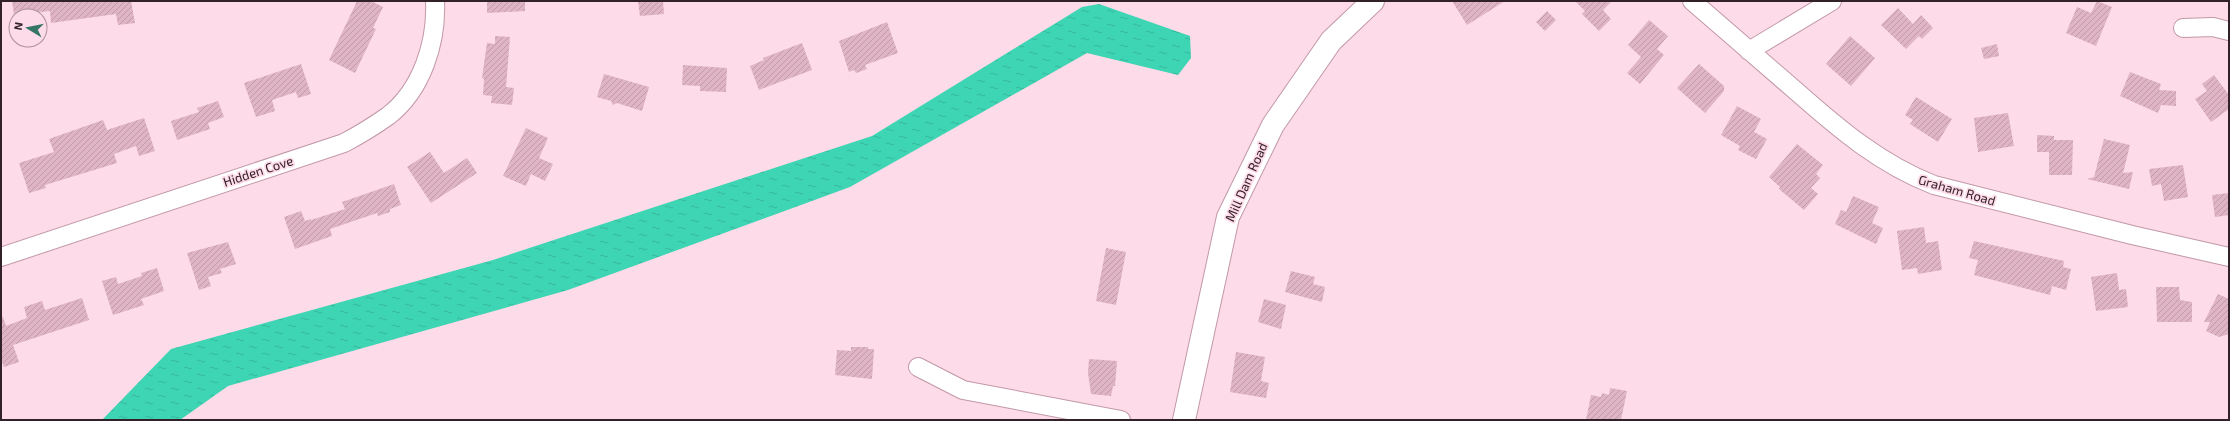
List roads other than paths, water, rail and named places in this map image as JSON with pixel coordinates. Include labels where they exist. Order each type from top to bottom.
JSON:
[{"type":"street","name":"Hidden Cove","points":[[1,257],[344,143],[364,132],[389,115],[404,100],[417,82],[428,58],[434,32],[435,1]]},
{"type":"street","name":"Mill Dam Road","points":[[1184,420],[1228,217],[1273,125],[1331,40],[1373,1]]},
{"type":"street","name":"Graham Road","points":[[1692,1],[1849,137],[1880,159],[1908,176],[1934,186],[2132,235],[2229,257]]},
{"type":"street","points":[[1749,51],[1832,1]]},
{"type":"street","points":[[2183,28],[2213,27],[2229,31]]},
{"type":"street","points":[[918,366],[963,390],[1121,420]]},
{"type":"water","points":[[1099,4],[1190,36],[1191,58],[1178,75],[1087,53],[850,187],[568,290],[228,386],[180,420],[102,420],[171,349],[493,260],[872,136],[1082,7]]}]
